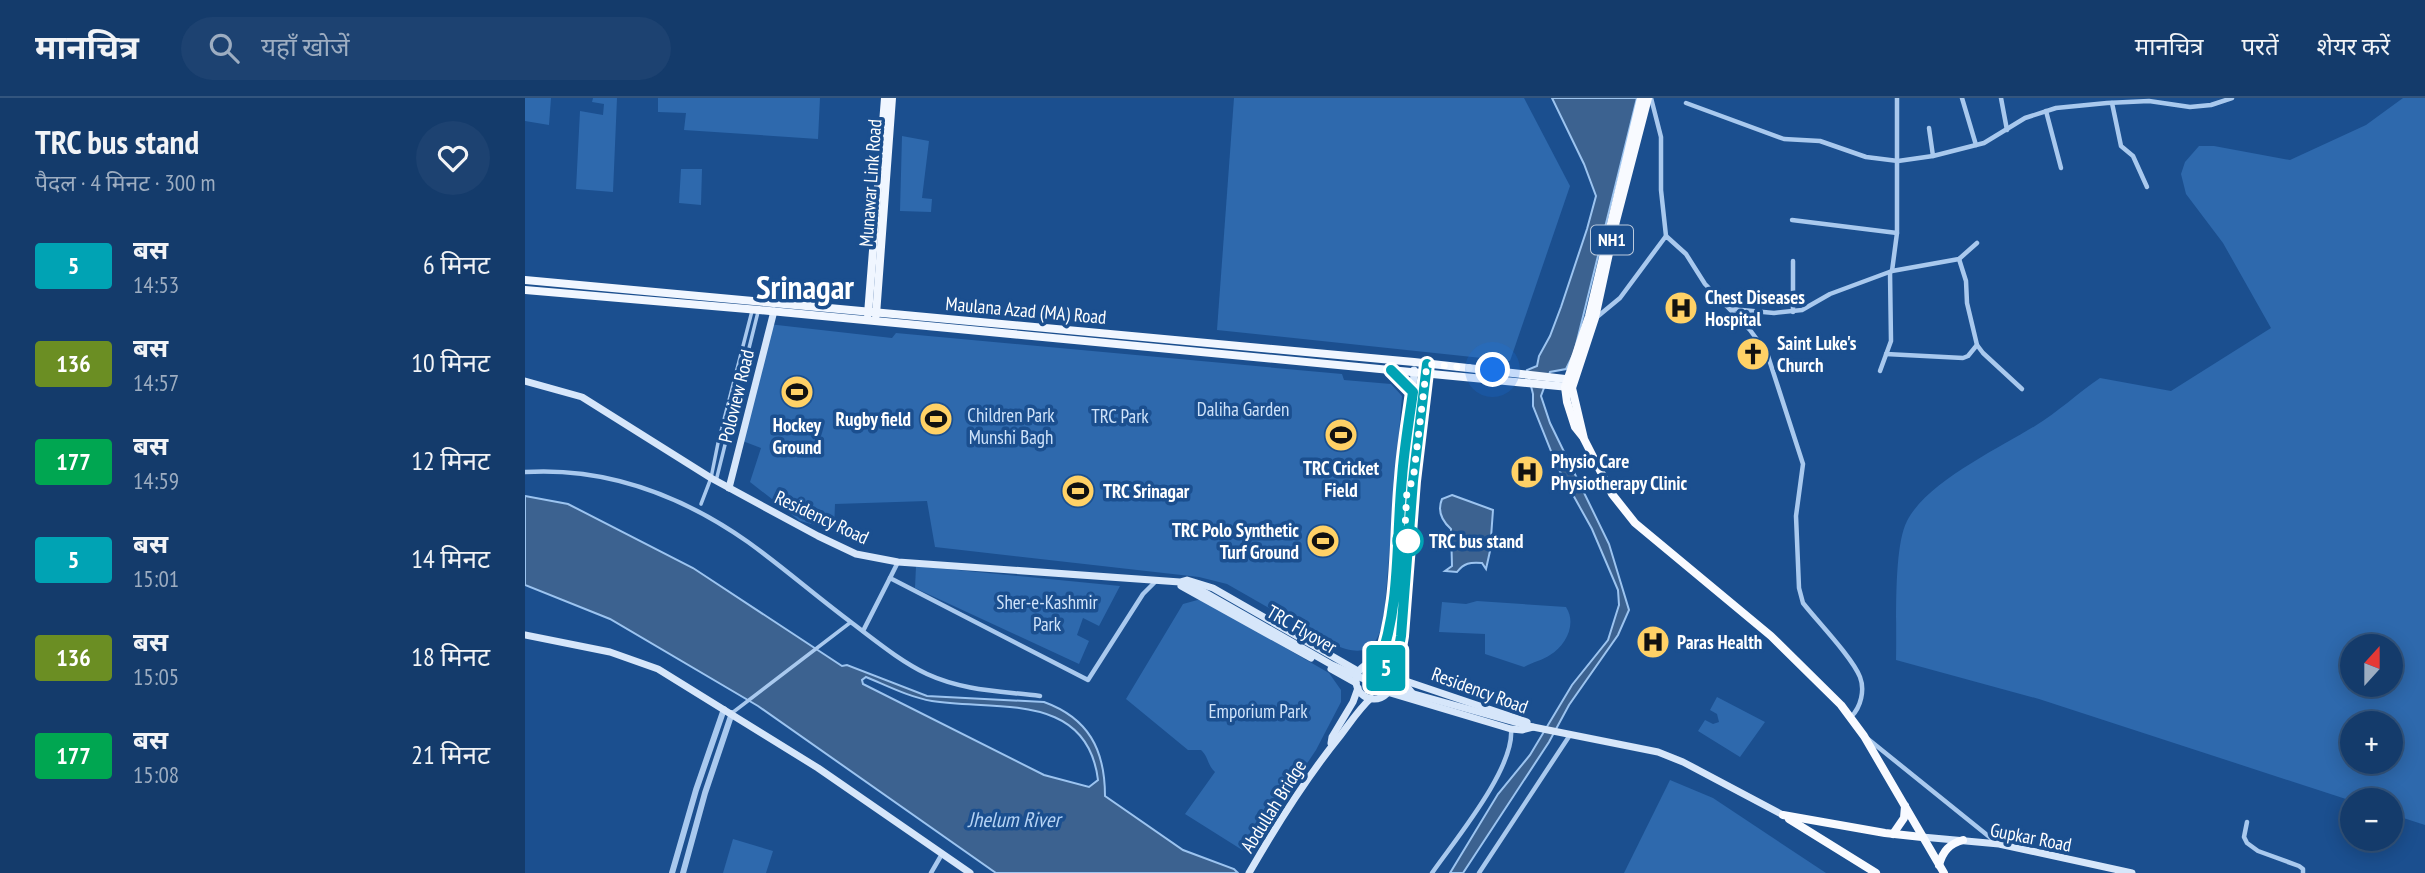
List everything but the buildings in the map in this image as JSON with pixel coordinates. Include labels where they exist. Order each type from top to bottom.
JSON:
[{"type":"highway","name":"NH1","points":[[1566,383],[1595,318],[1641,98]]},
{"type":"highway","name":"NH1","points":[[1566,383],[1599,289],[1650,98]]},
{"type":"highway","points":[[1566,383],[1591,457],[1612,494],[1635,523],[1771,636],[1841,705],[1864,736],[1941,869]]},
{"type":"highway","points":[[1893,834],[1904,818],[1905,806]]},
{"type":"highway","points":[[1783,815],[1922,837]]},
{"type":"highway","points":[[1783,815],[1876,873]]},
{"type":"highway","points":[[1941,869],[1942,856],[1949,846],[1963,841]]},
{"type":"main road","name":"Munawar Link Road","points":[[872,311],[885,98]]},
{"type":"main road","name":"Munawar Link Road","points":[[872,311],[892,98]]},
{"type":"main road","name":"Maulana Azad (MA) Road","points":[[525,280],[1414,362],[1427,368],[1566,383]]},
{"type":"main road","name":"Maulana Azad (MA) Road","points":[[525,290],[756,309],[1391,370],[1414,371],[1427,368]]},
{"type":"main road","name":"Poloview Road","points":[[729,488],[774,311]]},
{"type":"main road","points":[[871,321],[872,311]]},
{"type":"main road","points":[[1379,664],[1392,617],[1414,362]]},
{"type":"main road","points":[[1357,686],[1361,693],[1371,698],[1377,698],[1387,692],[1398,653],[1413,481],[1427,368]]},
{"type":"main road","points":[[1391,370],[1413,392]]},
{"type":"main road","name":"Residency Road","points":[[525,381],[582,397],[729,488],[856,554],[898,562],[1180,582],[1187,580],[1213,588],[1358,671]]},
{"type":"main road","points":[[1402,480],[1407,493]]},
{"type":"main road","points":[[1412,693],[1401,679],[1397,667],[1396,636],[1407,493],[1413,481]]},
{"type":"main road","name":"Residency Road","points":[[1180,582],[1181,586],[1357,686]]},
{"type":"main road","name":"TRC Flyover","points":[[1180,582],[1214,597],[1332,665],[1371,682],[1533,727]]},
{"type":"main road","points":[[525,635],[573,643],[636,660],[658,669],[818,768],[970,873]]},
{"type":"main road","points":[[1331,744],[1332,737],[1353,702],[1358,671],[1368,664],[1379,664],[1390,674]]},
{"type":"main road","name":"Residency Road","points":[[1390,674],[1514,716],[1533,727]]},
{"type":"main road","name":"Residency Road","points":[[1387,692],[1511,729],[1533,727]]},
{"type":"main road","points":[[1331,744],[1371,698]]},
{"type":"main road","points":[[1533,727],[1670,757],[1783,815]]},
{"type":"main road","name":"Abdullah Bridge","points":[[1249,873],[1331,744]]},
{"type":"main road","name":"Gupkar Road","points":[[1922,837],[1999,844],[2132,873]]},
{"type":"street","points":[[1650,98],[1661,137],[1661,190],[1666,236],[1686,254],[1705,284],[1767,353],[1795,436],[1803,472],[1796,516],[1799,588],[1803,603],[1860,677],[1860,703],[1850,717]]},
{"type":"street","points":[[1880,371],[1891,341],[1891,271],[1897,233],[1898,98]]},
{"type":"street","points":[[1962,98],[1976,145]]},
{"type":"street","points":[[2001,98],[2007,130]]},
{"type":"street","points":[[1686,103],[1784,139],[1820,141],[1866,158],[1898,161],[1984,144],[2025,118],[2046,111],[2149,101],[2190,107],[2211,105],[2232,98]]},
{"type":"street","points":[[2112,103],[2122,146],[2133,156],[2147,187]]},
{"type":"street","points":[[2046,111],[2061,168]]},
{"type":"street","points":[[1929,128],[1933,156]]},
{"type":"street","points":[[1792,220],[1897,233]]},
{"type":"street","points":[[1595,318],[1621,298],[1666,236]]},
{"type":"street","points":[[1730,309],[1793,312],[1830,294],[1891,271],[1959,260],[1977,243]]},
{"type":"street","points":[[1959,260],[1965,273],[1967,303],[1977,345],[1983,354],[2022,389]]},
{"type":"street","points":[[1793,261],[1793,312]]},
{"type":"street","points":[[700,508],[714,479],[756,309]]},
{"type":"street","points":[[1886,354],[1963,358],[1977,345]]},
{"type":"street","points":[[525,472],[559,470],[600,476],[657,492],[700,508],[909,664],[957,686],[1040,696]]},
{"type":"street","points":[[863,632],[898,562]]},
{"type":"street","points":[[890,578],[1088,680],[1143,594],[1158,579]]},
{"type":"street","points":[[672,873],[728,711],[747,704],[851,622]]},
{"type":"street","points":[[1432,873],[1500,772],[1510,750],[1511,729]]},
{"type":"street","points":[[1479,873],[1568,733]]},
{"type":"street","points":[[1864,736],[1999,844]]},
{"type":"street","points":[[683,873],[713,754]]},
{"type":"street","points":[[2247,822],[2244,837],[2253,848],[2299,866],[2303,873]]},
{"type":"street","points":[[931,873],[942,854]]},
{"type":"street","points":[[2094,866],[2101,873]]},
{"type":"green space","points":[[525,98],[551,98],[549,125],[525,121]]},
{"type":"green space","points":[[593,98],[617,98],[613,192],[576,189],[580,111],[603,115],[604,104],[592,102]]},
{"type":"green space","points":[[658,98],[820,98],[818,139],[684,130],[686,113],[658,112]]},
{"type":"green space","points":[[1234,98],[1524,98],[1570,186],[1510,361],[1217,330]]},
{"type":"green space","points":[[2403,98],[2425,98],[2425,825],[2403,818],[2403,788],[2340,788],[2340,797],[2039,699],[1896,660],[1898,568],[1903,533],[1916,507],[1930,493],[1946,480],[2043,421],[2100,378],[2171,391],[2271,328],[2223,243],[2186,194],[2181,174],[2185,162],[2199,146],[2214,146],[2290,160],[2366,125]]},
{"type":"green space","points":[[902,136],[929,141],[922,198],[932,199],[931,212],[900,211]]},
{"type":"green space","points":[[681,169],[702,169],[701,205],[679,203]]},
{"type":"green space","name":"TRC Srinagar","points":[[768,324],[892,338],[896,333],[1342,374],[1344,380],[1391,384],[1402,396],[1384,619],[1377,639],[1367,649],[1360,651],[1343,648],[1227,584],[1199,577],[935,547],[927,501],[835,504],[834,530],[800,521],[750,482],[761,448],[740,440]]},
{"type":"green space","name":"Sher-e-Kashmir Park","points":[[916,566],[1120,586],[1099,626],[1083,618],[1077,635],[1089,641],[1079,664],[915,588]]},
{"type":"green space","name":"Emporium Park","points":[[1201,599],[1329,673],[1341,690],[1341,702],[1316,750],[1247,853],[1185,814],[1215,772],[1204,753],[1201,750],[1188,750],[1126,699],[1183,604]]},
{"type":"green space","points":[[1477,601],[1566,607],[1570,620],[1568,634],[1556,651],[1524,667],[1485,654],[1485,634],[1439,632],[1442,602],[1466,604]]},
{"type":"green space","points":[[1717,697],[1765,722],[1740,757],[1698,731],[1705,720],[1713,724],[1719,722],[1717,714],[1710,710]]},
{"type":"green space","points":[[1670,780],[1713,798],[1826,873],[1624,873]]},
{"type":"green space","points":[[733,839],[773,851],[766,873],[723,873]]},
{"type":"water","points":[[1552,98],[1637,98],[1574,353],[1566,369],[1550,372],[1541,396],[1550,423],[1609,544],[1629,610],[1618,635],[1569,705],[1549,742],[1463,873],[1450,873],[1498,794],[1530,755],[1572,685],[1608,640],[1619,605],[1618,590],[1592,529],[1557,466],[1533,406],[1527,370],[1537,366],[1539,356],[1550,336],[1596,196],[1584,164]]},
{"type":"water","points":[[1452,495],[1493,510],[1486,569],[1482,563],[1474,563],[1465,565],[1457,572],[1445,571],[1452,566],[1451,529],[1443,519],[1440,508],[1442,499]]},
{"type":"water","name":"Jhelum River","points":[[525,496],[568,504],[693,568],[842,666],[847,665],[927,696],[1044,702],[1059,709],[1083,726],[1091,737],[1102,764],[1105,796],[1183,850],[1234,869],[1238,873],[996,873],[758,706],[610,619],[525,585]],"holes":[[[866,677],[932,701],[1010,707],[1035,711],[1058,719],[1076,732],[1090,751],[1098,780],[1089,787],[1044,775],[863,684],[862,680]]]},
{"type":"bus line","name":"5","points":[[1391,370],[1413,392],[1402,478],[1392,617],[1379,664],[1389,671],[1398,653],[1401,636],[1413,481],[1427,364]]},
{"type":"place","name":"Chest Diseases Hospital","points":[[1681,308]]},
{"type":"place","name":"Saint Luke's Church","points":[[1753,354]]},
{"type":"place","name":"Hockey Ground","points":[[797,392]]},
{"type":"place","name":"Rugby field","points":[[936,419]]},
{"type":"place","name":"TRC Cricket Field","points":[[1341,435]]},
{"type":"place","name":"Physio Care Physiotherapy Clinic","points":[[1527,472]]},
{"type":"place","name":"TRC Srinagar","points":[[1078,491]]},
{"type":"place","name":"TRC Polo Synthetic Turf Ground","points":[[1323,541]]},
{"type":"place","name":"TRC bus stand","points":[[1408,541]]},
{"type":"place","name":"Paras Health","points":[[1653,642]]},
{"type":"district","name":"Srinagar","points":[[805,287]]},
{"type":"route","points":[[1408,541],[1404,549],[1407,489],[1413,481],[1427,364],[1493,370]]},
{"type":"park label","name":"Daliha Garden","points":[[1243,409]]},
{"type":"park label","name":"TRC Park","points":[[1120,416]]},
{"type":"park label","name":"Children Park Munshi Bagh","points":[[1011,426]]}]
